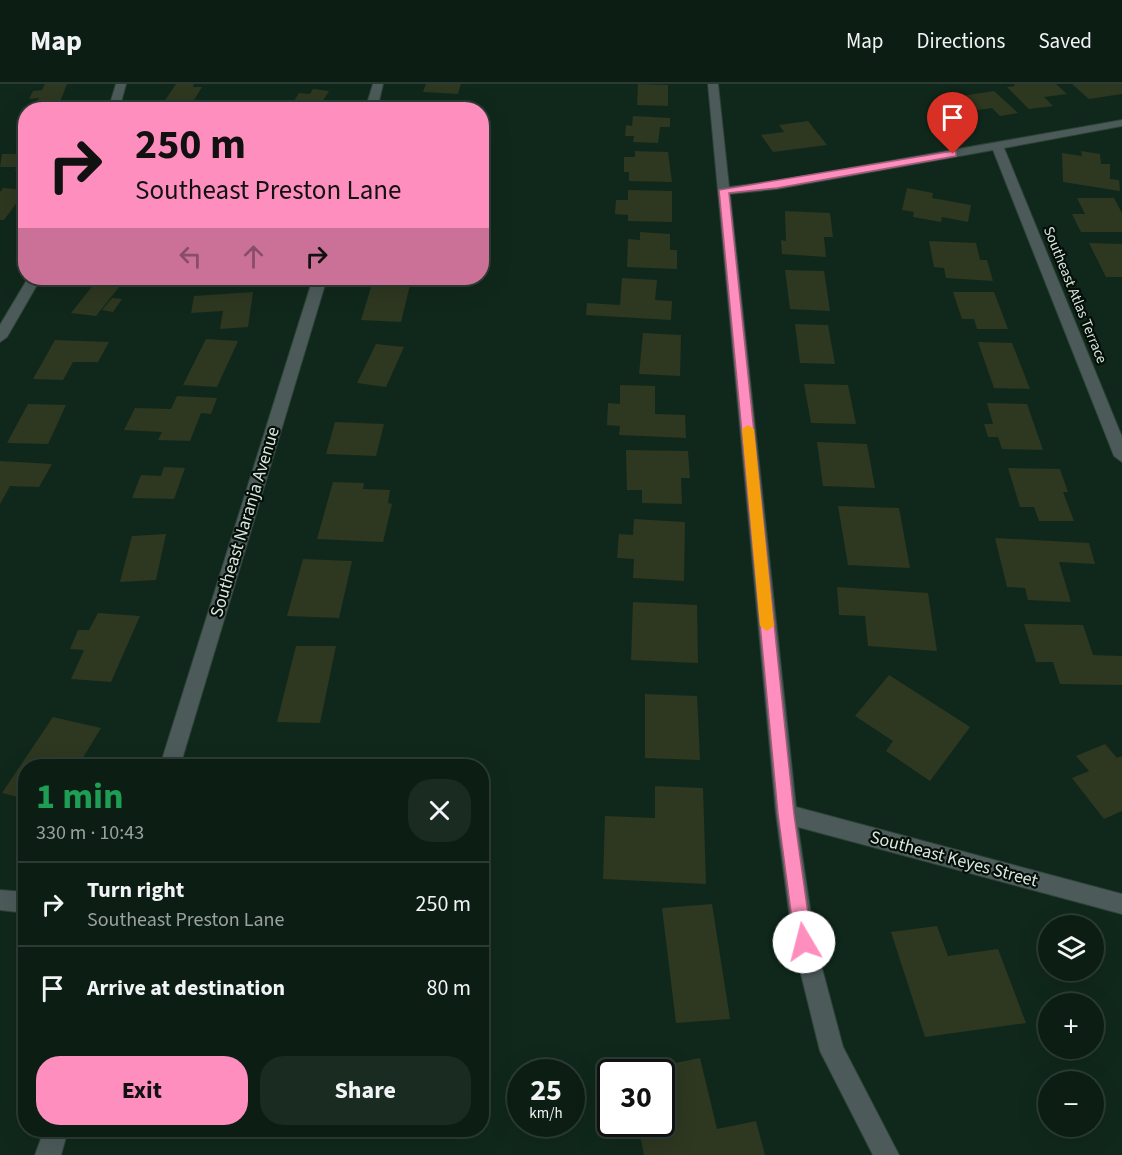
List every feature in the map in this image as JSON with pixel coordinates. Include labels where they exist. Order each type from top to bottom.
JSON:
[{"type":"street","points":[[115,102],[121,84]]},
{"type":"street","points":[[373,102],[378,84]]},
{"type":"street","points":[[713,84],[786,814],[804,942],[832,1051],[886,1155]]},
{"type":"street","points":[[724,190],[777,185],[1122,123]]},
{"type":"street","name":"Southeast Atlas Terrace","points":[[997,146],[1122,456]]},
{"type":"street","points":[[0,337],[30,285]]},
{"type":"street","name":"Southeast Naranja Avenue","points":[[172,759],[318,285]]},
{"type":"street","name":"Southeast Keyes Street","points":[[786,814],[1122,904]]},
{"type":"street","points":[[0,900],[18,902]]},
{"type":"street","points":[[48,1155],[54,1137]]},
{"type":"building","points":[[45,84],[67,84],[60,102],[37,102],[39,98],[29,99],[33,91],[42,90]]},
{"type":"building","points":[[176,84],[194,84],[193,87],[202,87],[193,102],[164,102]]},
{"type":"building","points":[[426,84],[461,84],[458,94],[423,92]]},
{"type":"building","points":[[638,84],[668,85],[668,106],[637,105]]},
{"type":"building","points":[[1014,84],[1056,84],[1067,94],[1044,97],[1053,106],[1029,109],[1007,87],[1015,86]]},
{"type":"building","points":[[1072,84],[1122,84],[1122,94],[1089,99]]},
{"type":"building","points":[[313,89],[329,91],[322,102],[293,102],[299,93],[310,94]]},
{"type":"building","points":[[994,91],[1018,113],[1000,116],[992,108],[963,112],[949,98]]},
{"type":"building","points":[[633,116],[670,118],[670,127],[660,127],[658,143],[633,142],[634,136],[625,136],[626,125],[632,126]]},
{"type":"building","points":[[808,121],[827,145],[773,152],[761,135],[784,132],[779,125]]},
{"type":"building","points":[[635,151],[668,152],[672,182],[629,181],[629,172],[624,172],[624,157],[635,157]]},
{"type":"building","points":[[1081,151],[1100,154],[1101,164],[1110,164],[1110,179],[1119,180],[1120,191],[1063,182],[1062,153],[1082,156]]},
{"type":"building","points":[[2,154],[18,154],[18,171],[15,171],[17,167],[0,167]]},
{"type":"building","points":[[3,188],[18,189],[18,201],[4,220],[0,220],[0,192]]},
{"type":"building","points":[[907,188],[933,193],[932,198],[971,205],[968,222],[942,217],[941,222],[913,217],[914,212],[902,210]]},
{"type":"building","points":[[628,190],[672,191],[672,222],[628,221],[628,215],[615,214],[616,200],[628,200]]},
{"type":"building","points":[[1077,198],[1114,198],[1122,213],[1122,232],[1081,232],[1072,214],[1085,214]]},
{"type":"building","points":[[785,211],[830,213],[833,237],[824,237],[826,257],[782,254],[781,240],[786,241]]},
{"type":"building","points":[[640,232],[670,234],[670,250],[677,250],[677,269],[627,267],[628,239],[640,240]]},
{"type":"building","points":[[929,241],[976,243],[980,260],[987,260],[993,281],[946,278],[944,268],[934,267]]},
{"type":"building","points":[[1089,243],[1122,244],[1122,277],[1106,277]]},
{"type":"building","points":[[785,270],[824,271],[830,311],[790,309]]},
{"type":"building","points":[[622,278],[657,280],[655,300],[672,301],[671,320],[586,315],[587,303],[620,305]]},
{"type":"building","points":[[93,285],[119,287],[96,316],[71,313]]},
{"type":"building","points":[[372,285],[410,285],[401,322],[361,320]]},
{"type":"building","points":[[253,292],[248,327],[220,329],[223,311],[191,313],[194,296]]},
{"type":"building","points":[[953,292],[994,292],[1008,329],[977,329],[974,319],[962,319]]},
{"type":"building","points":[[112,298],[122,299],[113,312],[102,310]]},
{"type":"building","points":[[795,324],[828,325],[835,364],[800,363]]},
{"type":"building","points":[[643,333],[681,335],[680,376],[639,374]]},
{"type":"building","points":[[206,339],[238,341],[217,387],[183,385]]},
{"type":"building","points":[[55,340],[109,342],[98,362],[73,362],[63,380],[33,379]]},
{"type":"building","points":[[978,342],[1012,343],[1030,389],[994,388]]},
{"type":"building","points":[[376,344],[404,347],[386,387],[357,383]]},
{"type":"building","points":[[804,384],[848,385],[856,424],[811,423]]},
{"type":"building","points":[[620,385],[655,386],[655,414],[685,415],[686,438],[619,435],[620,426],[607,425],[608,403],[620,404]]},
{"type":"building","points":[[177,396],[217,398],[211,414],[201,413],[190,441],[158,440],[162,432],[124,430],[135,408],[171,409]]},
{"type":"building","points":[[987,403],[1027,404],[1043,450],[1002,449],[998,437],[988,437],[984,424],[993,424]]},
{"type":"building","points":[[28,404],[66,405],[48,444],[7,443]]},
{"type":"building","points":[[335,422],[384,424],[376,456],[326,454]]},
{"type":"building","points":[[817,442],[867,444],[875,488],[823,486]]},
{"type":"building","points":[[626,450],[688,451],[690,478],[681,478],[682,504],[642,503],[642,490],[627,490]]},
{"type":"building","points":[[0,461],[52,464],[39,487],[10,486],[0,504]]},
{"type":"building","points":[[164,467],[185,468],[174,499],[132,498],[141,475],[161,476]]},
{"type":"building","points":[[1008,468],[1060,469],[1068,492],[1063,492],[1074,521],[1039,521],[1034,507],[1020,507]]},
{"type":"building","points":[[333,482],[364,483],[363,489],[390,490],[388,503],[392,504],[383,542],[317,539]]},
{"type":"building","points":[[838,506],[899,508],[910,568],[848,565]]},
{"type":"building","points":[[634,519],[685,522],[684,581],[633,578],[634,559],[617,558],[619,534],[633,535]]},
{"type":"building","points":[[166,534],[156,580],[120,582],[132,536]]},
{"type":"building","points":[[995,538],[1089,543],[1095,564],[1059,562],[1071,602],[1028,600],[1025,588],[1007,587]]},
{"type":"building","points":[[303,559],[352,561],[339,618],[287,616]]},
{"type":"building","points":[[837,587],[928,593],[937,651],[868,646],[865,616],[839,615]]},
{"type":"building","points":[[633,602],[697,605],[698,663],[631,660]]},
{"type":"building","points":[[98,613],[140,616],[111,682],[71,679],[84,650],[70,649],[78,630],[89,630]]},
{"type":"building","points":[[1024,624],[1083,625],[1093,655],[1122,656],[1122,685],[1060,684],[1053,662],[1036,662]]},
{"type":"building","points":[[296,646],[336,646],[320,723],[277,722]]},
{"type":"building","points":[[889,675],[970,727],[930,781],[886,751],[893,741],[855,716]]},
{"type":"building","points":[[645,694],[697,696],[700,760],[645,758]]},
{"type":"building","points":[[53,717],[101,728],[82,759],[25,759]]},
{"type":"building","points":[[1105,744],[1117,758],[1122,756],[1122,811],[1104,819],[1072,778],[1089,771],[1076,756]]},
{"type":"building","points":[[317,757],[317,759],[255,759]]},
{"type":"building","points":[[18,769],[18,797],[2,793]]},
{"type":"building","points":[[655,786],[703,788],[706,884],[603,879],[605,816],[655,818]]},
{"type":"building","points":[[712,904],[730,1019],[676,1023],[662,908]]},
{"type":"building","points":[[937,926],[948,956],[998,949],[1026,1023],[925,1037],[891,932]]},
{"type":"building","points":[[700,1058],[717,1129],[756,1121],[765,1155],[644,1155],[641,1137],[675,1137],[675,1063]]},
{"type":"slow traffic","points":[[748,429],[767,626]]},
{"type":"route","points":[[804,942],[786,814],[724,190],[777,185],[953,154]]}]
